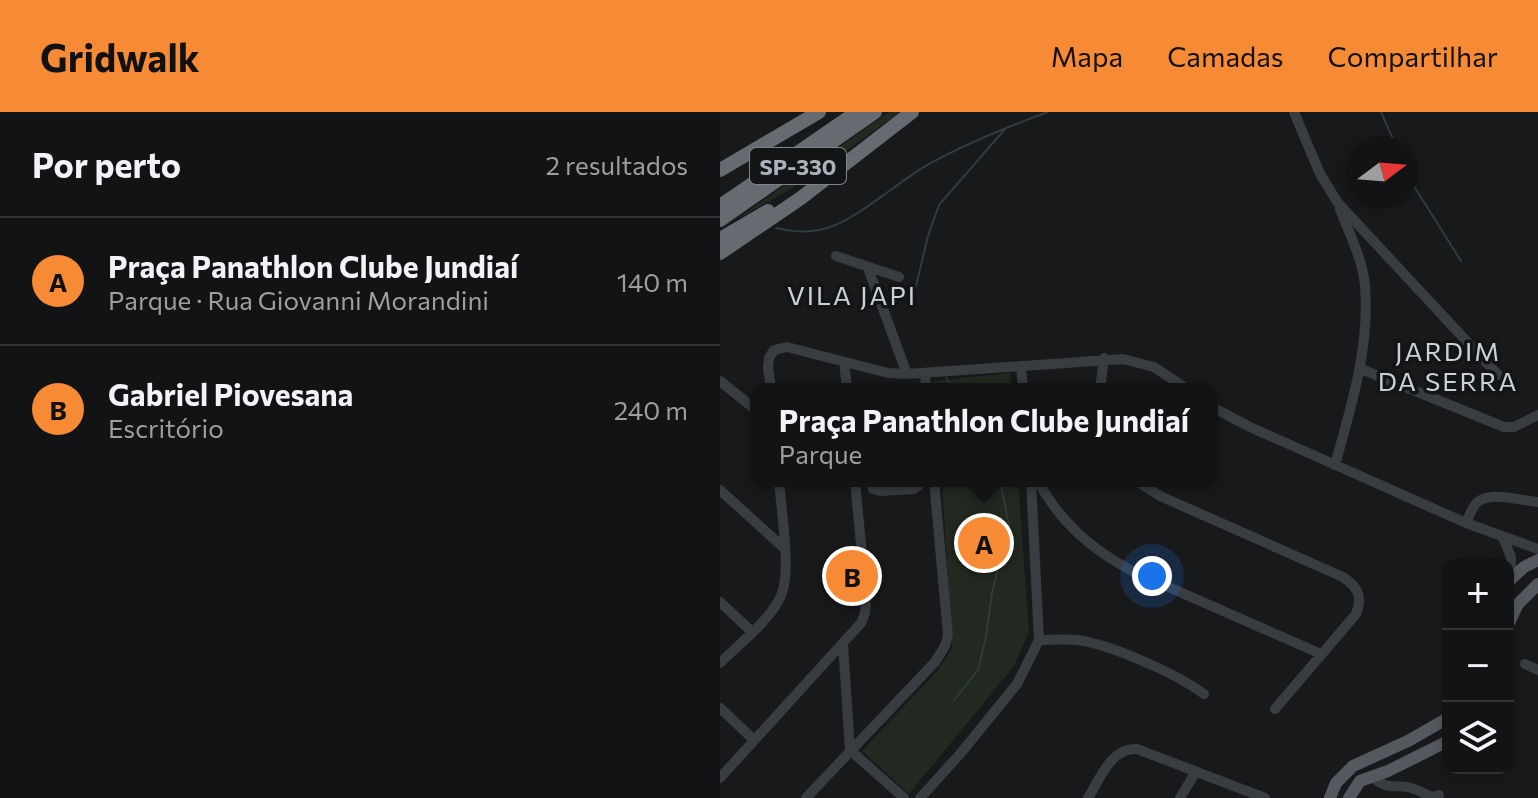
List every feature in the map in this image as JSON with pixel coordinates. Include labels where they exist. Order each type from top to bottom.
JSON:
[{"type":"highway","points":[[720,168],[800,112]]},
{"type":"highway","points":[[720,168],[819,112]]},
{"type":"highway","name":"SP-330","points":[[720,206],[857,112]]},
{"type":"highway","name":"SP-330","points":[[720,220],[875,112]]},
{"type":"highway","points":[[720,239],[778,204],[912,112]]},
{"type":"highway","points":[[720,253],[801,198],[912,112]]},
{"type":"main road","points":[[1514,577],[1538,560]]},
{"type":"main road","points":[[1514,612],[1538,584]]},
{"type":"main road","points":[[1330,798],[1336,783],[1353,766],[1442,721]]},
{"type":"main road","points":[[1349,798],[1360,781],[1388,771],[1442,744]]},
{"type":"street","points":[[1294,112],[1320,174],[1338,203],[1360,261],[1365,285],[1361,369],[1335,465]]},
{"type":"street","points":[[1338,203],[1498,375]]},
{"type":"street","points":[[836,256],[899,277]]},
{"type":"street","points":[[868,268],[907,374]]},
{"type":"street","points":[[770,383],[769,358],[774,350],[787,347],[888,373],[907,374],[1123,359],[1146,364],[1177,383]]},
{"type":"street","points":[[1101,383],[1104,358]]},
{"type":"street","points":[[844,362],[846,383]]},
{"type":"street","points":[[1021,366],[1022,383]]},
{"type":"street","points":[[1361,369],[1504,427],[1514,427],[1538,415]]},
{"type":"street","points":[[925,373],[926,383]]},
{"type":"street","points":[[720,381],[750,405]]},
{"type":"street","points":[[1218,410],[1466,523],[1538,549]]},
{"type":"street","points":[[720,663],[752,632],[782,594],[784,548],[779,487]]},
{"type":"street","points":[[720,778],[861,623],[865,613],[855,487]]},
{"type":"street","points":[[872,487],[880,491],[917,487]]},
{"type":"street","points":[[806,798],[935,662],[945,646],[948,635],[935,487]]},
{"type":"street","points":[[920,798],[1017,684],[1039,640],[1031,487]]},
{"type":"street","points":[[1042,487],[1068,524],[1108,558],[1321,654]]},
{"type":"street","points":[[1146,487],[1353,584],[1360,594],[1361,603],[1356,614],[1275,709]]},
{"type":"street","points":[[720,490],[784,548]]},
{"type":"street","points":[[1466,523],[1482,499],[1491,497],[1538,502]]},
{"type":"street","points":[[1503,538],[1511,558]]},
{"type":"street","points":[[720,602],[752,632]]},
{"type":"street","points":[[1039,640],[1079,640],[1102,646],[1189,683],[1204,694]]},
{"type":"street","points":[[843,644],[850,750],[904,798]]},
{"type":"street","points":[[1525,664],[1537,668]]},
{"type":"street","points":[[720,708],[754,740]]},
{"type":"street","points":[[1088,798],[1116,755],[1130,748],[1265,798]]},
{"type":"street","points":[[1180,798],[1195,773]]},
{"type":"street","points":[[1372,776],[1379,784],[1388,787],[1413,788],[1432,797],[1439,795]]},
{"type":"shaded area","points":[[889,112],[901,112],[794,187],[734,221]]},
{"type":"shaded area","points":[[1010,373],[1011,383],[933,383]]},
{"type":"shaded area","points":[[942,487],[1018,487],[1029,632],[1014,666],[909,794],[862,751],[938,670],[952,648]]},
{"type":"waterway","points":[[776,228],[808,231],[832,226],[943,156],[1048,112]]},
{"type":"waterway","points":[[1381,112],[1392,136]]},
{"type":"waterway","points":[[911,307],[928,236],[939,205],[1005,129]]},
{"type":"waterway","points":[[1418,193],[1461,261]]},
{"type":"waterway","points":[[946,378],[949,383]]},
{"type":"waterway","points":[[954,700],[978,670],[986,637],[992,593],[1009,525],[1001,487]]},
{"type":"place","name":"Praça Panathlon Clube Jundiaí","points":[[984,543]]},
{"type":"place","name":"Gabriel Piovesana","points":[[852,576]]},
{"type":"district","name":"VILA JAPI","points":[[852,294]]},
{"type":"district","name":"JARDIM DA SERRA","points":[[1448,365]]}]
